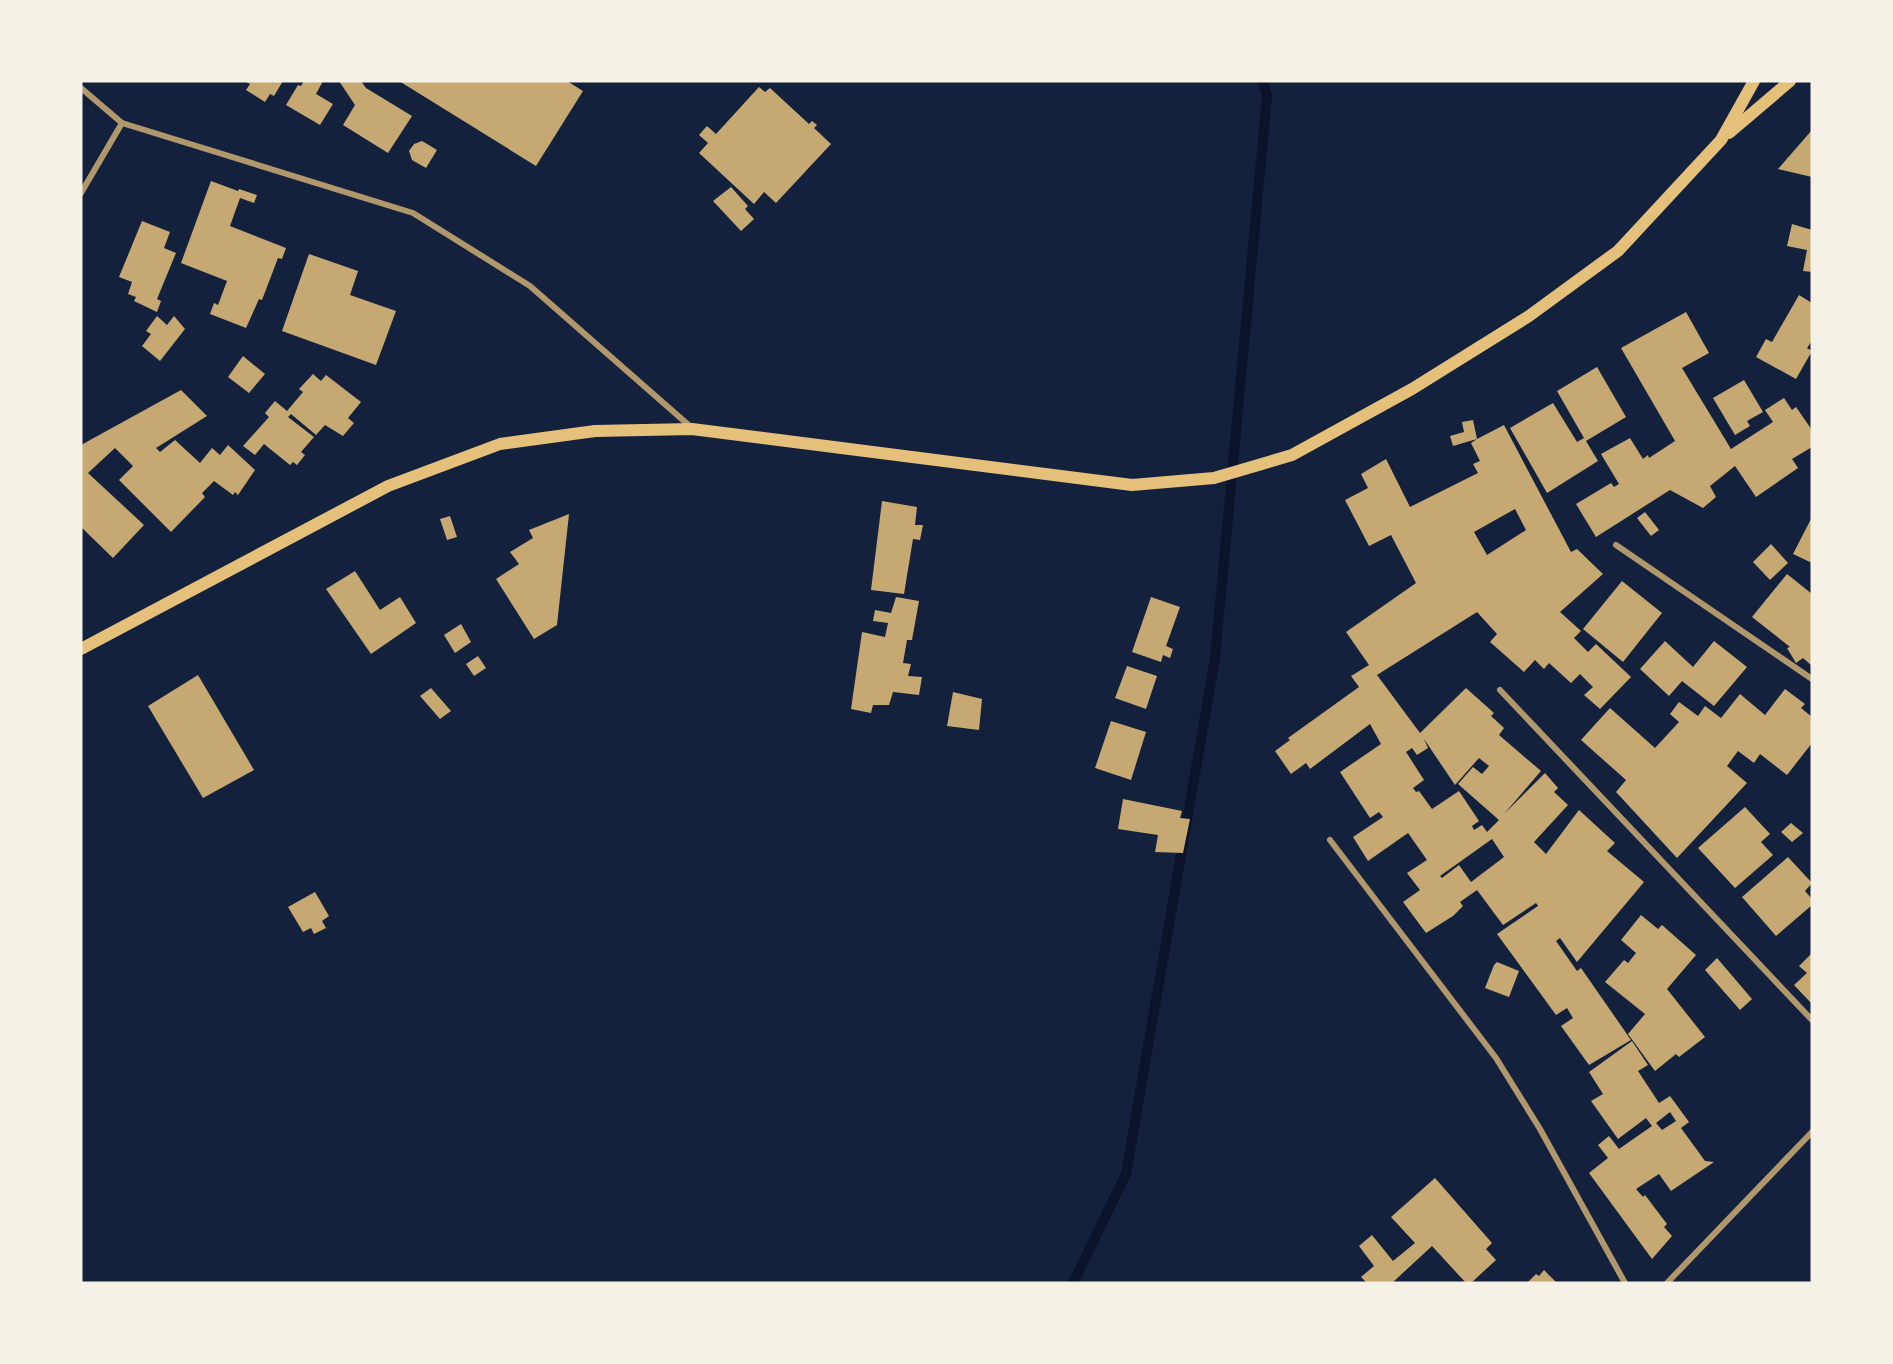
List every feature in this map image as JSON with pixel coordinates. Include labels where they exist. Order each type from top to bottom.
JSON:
[{"type":"main road","points":[[81,649],[388,486],[500,444],[595,432],[693,429],[1132,485],[1214,478],[1292,455],[1441,371],[1529,316],[1618,251],[1721,140],[1790,81]]},
{"type":"main road","points":[[1721,140],[1751,83]]},
{"type":"street","points":[[81,88],[122,123],[413,213],[530,286],[693,429]]},
{"type":"street","points":[[81,192],[122,123]]},
{"type":"street","points":[[1616,545],[1812,679]]},
{"type":"street","points":[[1500,690],[1812,1020]]},
{"type":"street","points":[[1330,840],[1496,1058],[1540,1129],[1624,1283]]},
{"type":"street","points":[[1667,1283],[1812,1132]]},
{"type":"building","points":[[245,81],[283,81],[274,96],[270,94],[265,102],[246,90],[250,84]]},
{"type":"building","points":[[304,81],[323,81],[316,94],[333,104],[320,125],[286,105],[298,85],[301,86]]},
{"type":"building","points":[[339,81],[361,81],[366,88],[412,116],[388,153],[343,125],[355,105]]},
{"type":"building","points":[[399,81],[567,81],[583,91],[536,166]]},
{"type":"building","points":[[759,87],[765,92],[770,88],[809,124],[812,121],[817,125],[814,128],[831,144],[776,203],[764,192],[754,204],[699,153],[708,143],[699,135],[707,126],[716,134]]},
{"type":"building","points":[[1812,130],[1812,177],[1778,169]]},
{"type":"building","points":[[422,141],[437,150],[426,168],[412,160],[409,151],[414,144]]},
{"type":"building","points":[[211,181],[257,195],[254,203],[240,198],[230,226],[286,248],[282,259],[278,258],[262,300],[259,299],[246,328],[210,314],[214,303],[218,305],[227,281],[181,263]]},
{"type":"building","points":[[731,187],[748,206],[745,209],[754,219],[741,231],[713,201]]},
{"type":"building","points":[[142,221],[170,232],[164,248],[176,253],[157,299],[161,301],[157,312],[134,301],[136,297],[128,294],[132,282],[119,277]]},
{"type":"building","points":[[1792,224],[1812,230],[1812,272],[1803,271],[1807,250],[1787,246]]},
{"type":"building","points":[[309,254],[358,271],[350,295],[396,311],[376,365],[282,331]]},
{"type":"building","points":[[1799,295],[1812,303],[1812,341],[1807,348],[1812,351],[1796,379],[1756,357],[1766,339],[1772,342]]},
{"type":"building","points":[[1686,312],[1709,353],[1682,368],[1731,449],[1773,422],[1765,410],[1784,398],[1792,410],[1796,407],[1812,430],[1812,447],[1792,459],[1798,468],[1756,497],[1735,466],[1710,486],[1716,497],[1703,508],[1670,490],[1596,537],[1576,504],[1611,483],[1614,487],[1619,484],[1601,454],[1630,438],[1643,459],[1648,455],[1649,458],[1675,441],[1621,348]]},
{"type":"building","points":[[157,316],[167,325],[174,316],[185,329],[160,361],[142,346],[151,334],[146,331]]},
{"type":"building","points":[[243,356],[265,374],[249,393],[228,377]]},
{"type":"building","points":[[1597,367],[1626,417],[1586,441],[1598,461],[1547,493],[1510,428],[1553,403],[1577,442],[1584,438],[1557,391]]},
{"type":"building","points":[[313,374],[321,381],[326,375],[361,402],[348,418],[354,423],[343,436],[325,425],[316,435],[291,414],[288,417],[314,437],[301,452],[305,455],[297,465],[293,462],[290,465],[264,444],[255,455],[243,446],[269,417],[265,413],[275,401],[287,411],[303,392],[299,389]]},
{"type":"building","points":[[1744,380],[1763,412],[1747,421],[1750,426],[1735,435],[1713,398]]},
{"type":"building","points":[[181,390],[207,416],[156,448],[160,452],[175,440],[200,463],[212,448],[220,455],[228,445],[255,470],[238,495],[235,492],[233,495],[214,481],[202,493],[205,497],[171,532],[119,480],[133,466],[115,448],[88,473],[144,525],[113,558],[81,527],[81,445]]},
{"type":"building","points":[[1473,420],[1477,439],[1453,446],[1450,436],[1464,432],[1462,422]]},
{"type":"building","points":[[1504,425],[1571,552],[1577,549],[1603,574],[1560,612],[1581,631],[1574,638],[1588,652],[1596,644],[1631,677],[1600,709],[1584,695],[1593,687],[1580,674],[1571,683],[1549,663],[1544,669],[1535,660],[1524,672],[1490,642],[1497,634],[1477,612],[1377,675],[1420,733],[1466,688],[1494,713],[1491,716],[1504,728],[1499,735],[1541,771],[1504,814],[1545,773],[1558,788],[1554,792],[1568,805],[1534,842],[1546,854],[1579,810],[1615,843],[1607,851],[1644,882],[1577,962],[1560,938],[1556,941],[1577,971],[1581,968],[1631,1040],[1589,1065],[1561,1026],[1573,1018],[1567,1008],[1556,1015],[1497,934],[1538,906],[1536,903],[1503,925],[1477,890],[1460,902],[1463,906],[1453,916],[1426,933],[1403,902],[1420,890],[1407,873],[1427,860],[1408,833],[1368,861],[1353,837],[1383,817],[1379,812],[1370,818],[1340,772],[1381,744],[1370,724],[1310,769],[1306,763],[1291,774],[1275,751],[1290,740],[1288,738],[1359,687],[1351,676],[1369,665],[1346,632],[1416,583],[1391,535],[1369,546],[1345,500],[1368,488],[1361,474],[1386,459],[1410,507],[1478,473],[1473,464],[1480,461],[1471,443]],"holes":[[[1515,509],[1526,530],[1487,555],[1474,532]],[[1424,739],[1455,785],[1479,758],[1489,766],[1482,774],[1473,767],[1458,784],[1499,820],[1487,832],[1482,825],[1474,830],[1472,826],[1479,821],[1459,791],[1432,809],[1419,791],[1416,792],[1413,788],[1424,780],[1406,752],[1412,748],[1417,755],[1428,748]],[[1492,839],[1504,857],[1471,882],[1459,865],[1442,878],[1440,876]]]},
{"type":"building","points":[[882,501],[917,507],[915,525],[923,525],[920,540],[913,539],[904,594],[871,590]]},
{"type":"building","points":[[1645,512],[1659,530],[1651,536],[1637,518]]},
{"type":"building","points":[[569,514],[557,625],[534,639],[496,579],[519,564],[510,552],[533,538],[529,530]]},
{"type":"building","points":[[450,516],[457,537],[447,540],[440,519]]},
{"type":"building","points":[[1812,517],[1812,563],[1793,554]]},
{"type":"building","points":[[1771,544],[1788,563],[1770,580],[1753,562]]},
{"type":"building","points":[[355,571],[380,610],[400,597],[416,623],[371,654],[326,589]]},
{"type":"building","points":[[1787,574],[1812,594],[1812,666],[1803,658],[1796,663],[1787,648],[1790,647],[1752,617]]},
{"type":"building","points":[[1622,581],[1662,613],[1623,662],[1583,629]]},
{"type":"building","points":[[896,597],[919,601],[912,640],[907,640],[903,663],[911,664],[908,676],[922,677],[919,695],[893,692],[889,705],[873,705],[871,713],[851,709],[862,632],[885,637],[888,623],[873,621],[875,610],[891,613]]},
{"type":"building","points":[[1151,597],[1180,607],[1166,646],[1173,649],[1170,658],[1163,655],[1161,662],[1132,652]]},
{"type":"building","points":[[461,624],[471,642],[455,653],[444,635]]},
{"type":"building","points":[[1665,641],[1693,667],[1714,641],[1747,667],[1714,706],[1682,681],[1669,696],[1640,669]]},
{"type":"building","points":[[478,656],[486,668],[474,676],[466,664]]},
{"type":"building","points":[[1127,666],[1157,676],[1146,709],[1115,698]]},
{"type":"building","points":[[198,675],[254,770],[203,798],[148,706]]},
{"type":"building","points":[[431,688],[451,711],[440,719],[420,696]]},
{"type":"building","points":[[1785,689],[1805,704],[1801,708],[1812,717],[1812,743],[1787,775],[1760,754],[1754,763],[1738,751],[1727,766],[1747,783],[1677,858],[1616,792],[1626,780],[1581,740],[1610,708],[1655,748],[1679,722],[1670,714],[1679,702],[1698,716],[1705,706],[1721,718],[1740,694],[1765,715]]},
{"type":"building","points":[[953,692],[982,699],[979,730],[947,726]]},
{"type":"building","points":[[1111,721],[1146,732],[1131,780],[1095,768]]},
{"type":"building","points":[[1123,799],[1182,811],[1180,818],[1190,819],[1183,853],[1155,852],[1158,835],[1118,829]]},
{"type":"building","points":[[1745,807],[1770,834],[1761,842],[1773,855],[1735,888],[1698,848]]},
{"type":"building","points":[[1791,823],[1803,833],[1792,842],[1781,832]]},
{"type":"building","points":[[1788,857],[1812,883],[1805,891],[1812,899],[1812,905],[1776,936],[1742,897]]},
{"type":"building","points":[[315,892],[329,916],[322,921],[326,928],[314,934],[311,928],[303,932],[288,907]]},
{"type":"building","points":[[1641,915],[1658,929],[1662,925],[1696,955],[1667,989],[1705,1037],[1679,1057],[1676,1054],[1655,1071],[1628,1034],[1645,1014],[1605,982],[1624,960],[1628,963],[1636,953],[1621,940]]},
{"type":"building","points":[[1812,953],[1812,1004],[1794,985],[1807,973],[1799,966]]},
{"type":"building","points":[[1717,958],[1752,999],[1740,1010],[1705,970]]},
{"type":"building","points":[[1497,962],[1519,971],[1509,997],[1485,988]]},
{"type":"building","points":[[1632,1041],[1648,1065],[1638,1071],[1659,1103],[1670,1096],[1689,1122],[1681,1128],[1705,1161],[1714,1162],[1671,1191],[1659,1174],[1636,1189],[1643,1197],[1645,1195],[1667,1224],[1664,1227],[1672,1236],[1652,1259],[1589,1173],[1608,1158],[1598,1145],[1609,1136],[1619,1149],[1652,1126],[1646,1118],[1618,1139],[1591,1101],[1603,1094],[1589,1072]],"holes":[[[1670,1112],[1676,1121],[1662,1130],[1656,1123]]]},
{"type":"building","points":[[1435,1178],[1492,1243],[1486,1249],[1496,1260],[1471,1283],[1466,1283],[1432,1246],[1392,1283],[1367,1283],[1361,1277],[1374,1266],[1359,1246],[1372,1235],[1393,1261],[1415,1243],[1391,1217]]},
{"type":"building","points":[[1544,1270],[1557,1283],[1527,1283],[1536,1274],[1539,1276]]},
{"type":"waterway","points":[[1073,1283],[1126,1174],[1215,658],[1267,96],[1263,81]]}]
